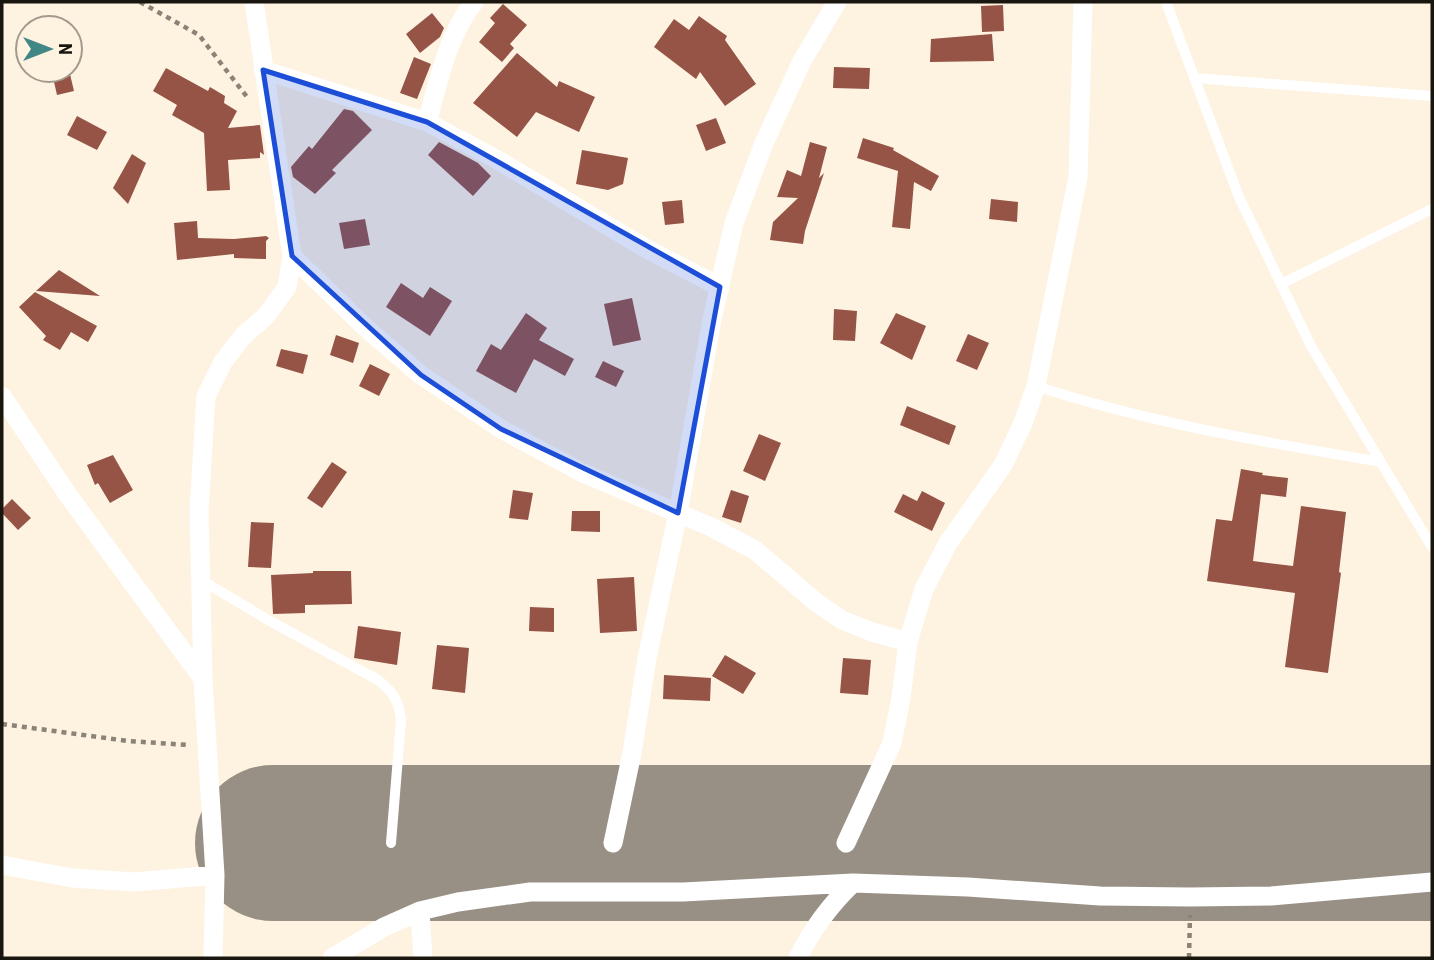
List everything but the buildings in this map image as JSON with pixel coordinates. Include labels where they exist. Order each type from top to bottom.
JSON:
[{"type":"street","points":[[213,958],[215,875],[202,679],[201,459],[206,396],[223,362],[243,336],[266,316],[288,287],[292,256],[254,2]]},
{"type":"street","points":[[427,122],[448,50],[461,18],[474,2]]},
{"type":"street","points":[[613,844],[632,753],[647,658],[734,223],[764,143],[802,61],[837,2]]},
{"type":"street","points":[[846,844],[892,743],[908,642],[930,578],[948,543],[1003,465],[1023,423],[1036,386],[1078,177],[1083,2]]},
{"type":"street","points":[[263,70],[427,122],[496,159],[645,248],[720,287]]},
{"type":"street","points":[[292,256],[367,329],[421,375],[501,429],[583,473],[678,513],[755,550],[817,603],[842,620],[908,642]]},
{"type":"street","points":[[2,396],[68,495],[202,679]]},
{"type":"street","points":[[2,866],[72,878],[135,882],[215,875]]},
{"type":"street","points":[[332,958],[384,927],[420,911],[458,902],[530,892],[683,892],[853,883],[1100,896],[1190,897],[1270,896],[1432,882]]},
{"type":"street","points":[[798,958],[815,926],[853,883]]},
{"type":"street","points":[[420,911],[423,958]]},
{"type":"lane","points":[[1166,2],[1239,197],[1311,346],[1432,547]]},
{"type":"lane","points":[[1194,78],[1432,96]]},
{"type":"lane","points":[[1281,284],[1432,209]]},
{"type":"lane","points":[[1036,386],[1173,425],[1381,462]]},
{"type":"lane","points":[[201,580],[378,680],[392,691],[400,705],[401,720],[391,844]]},
{"type":"path","points":[[140,2],[199,35],[248,98]]},
{"type":"path","points":[[2,724],[128,741],[206,747]]},
{"type":"path","points":[[1189,958],[1190,897]]},
{"type":"highlighted area","points":[[263,70],[427,122],[720,287],[678,513],[501,429],[421,375],[292,256]]},
{"type":"runway","points":[[273,843],[1432,843]]}]
